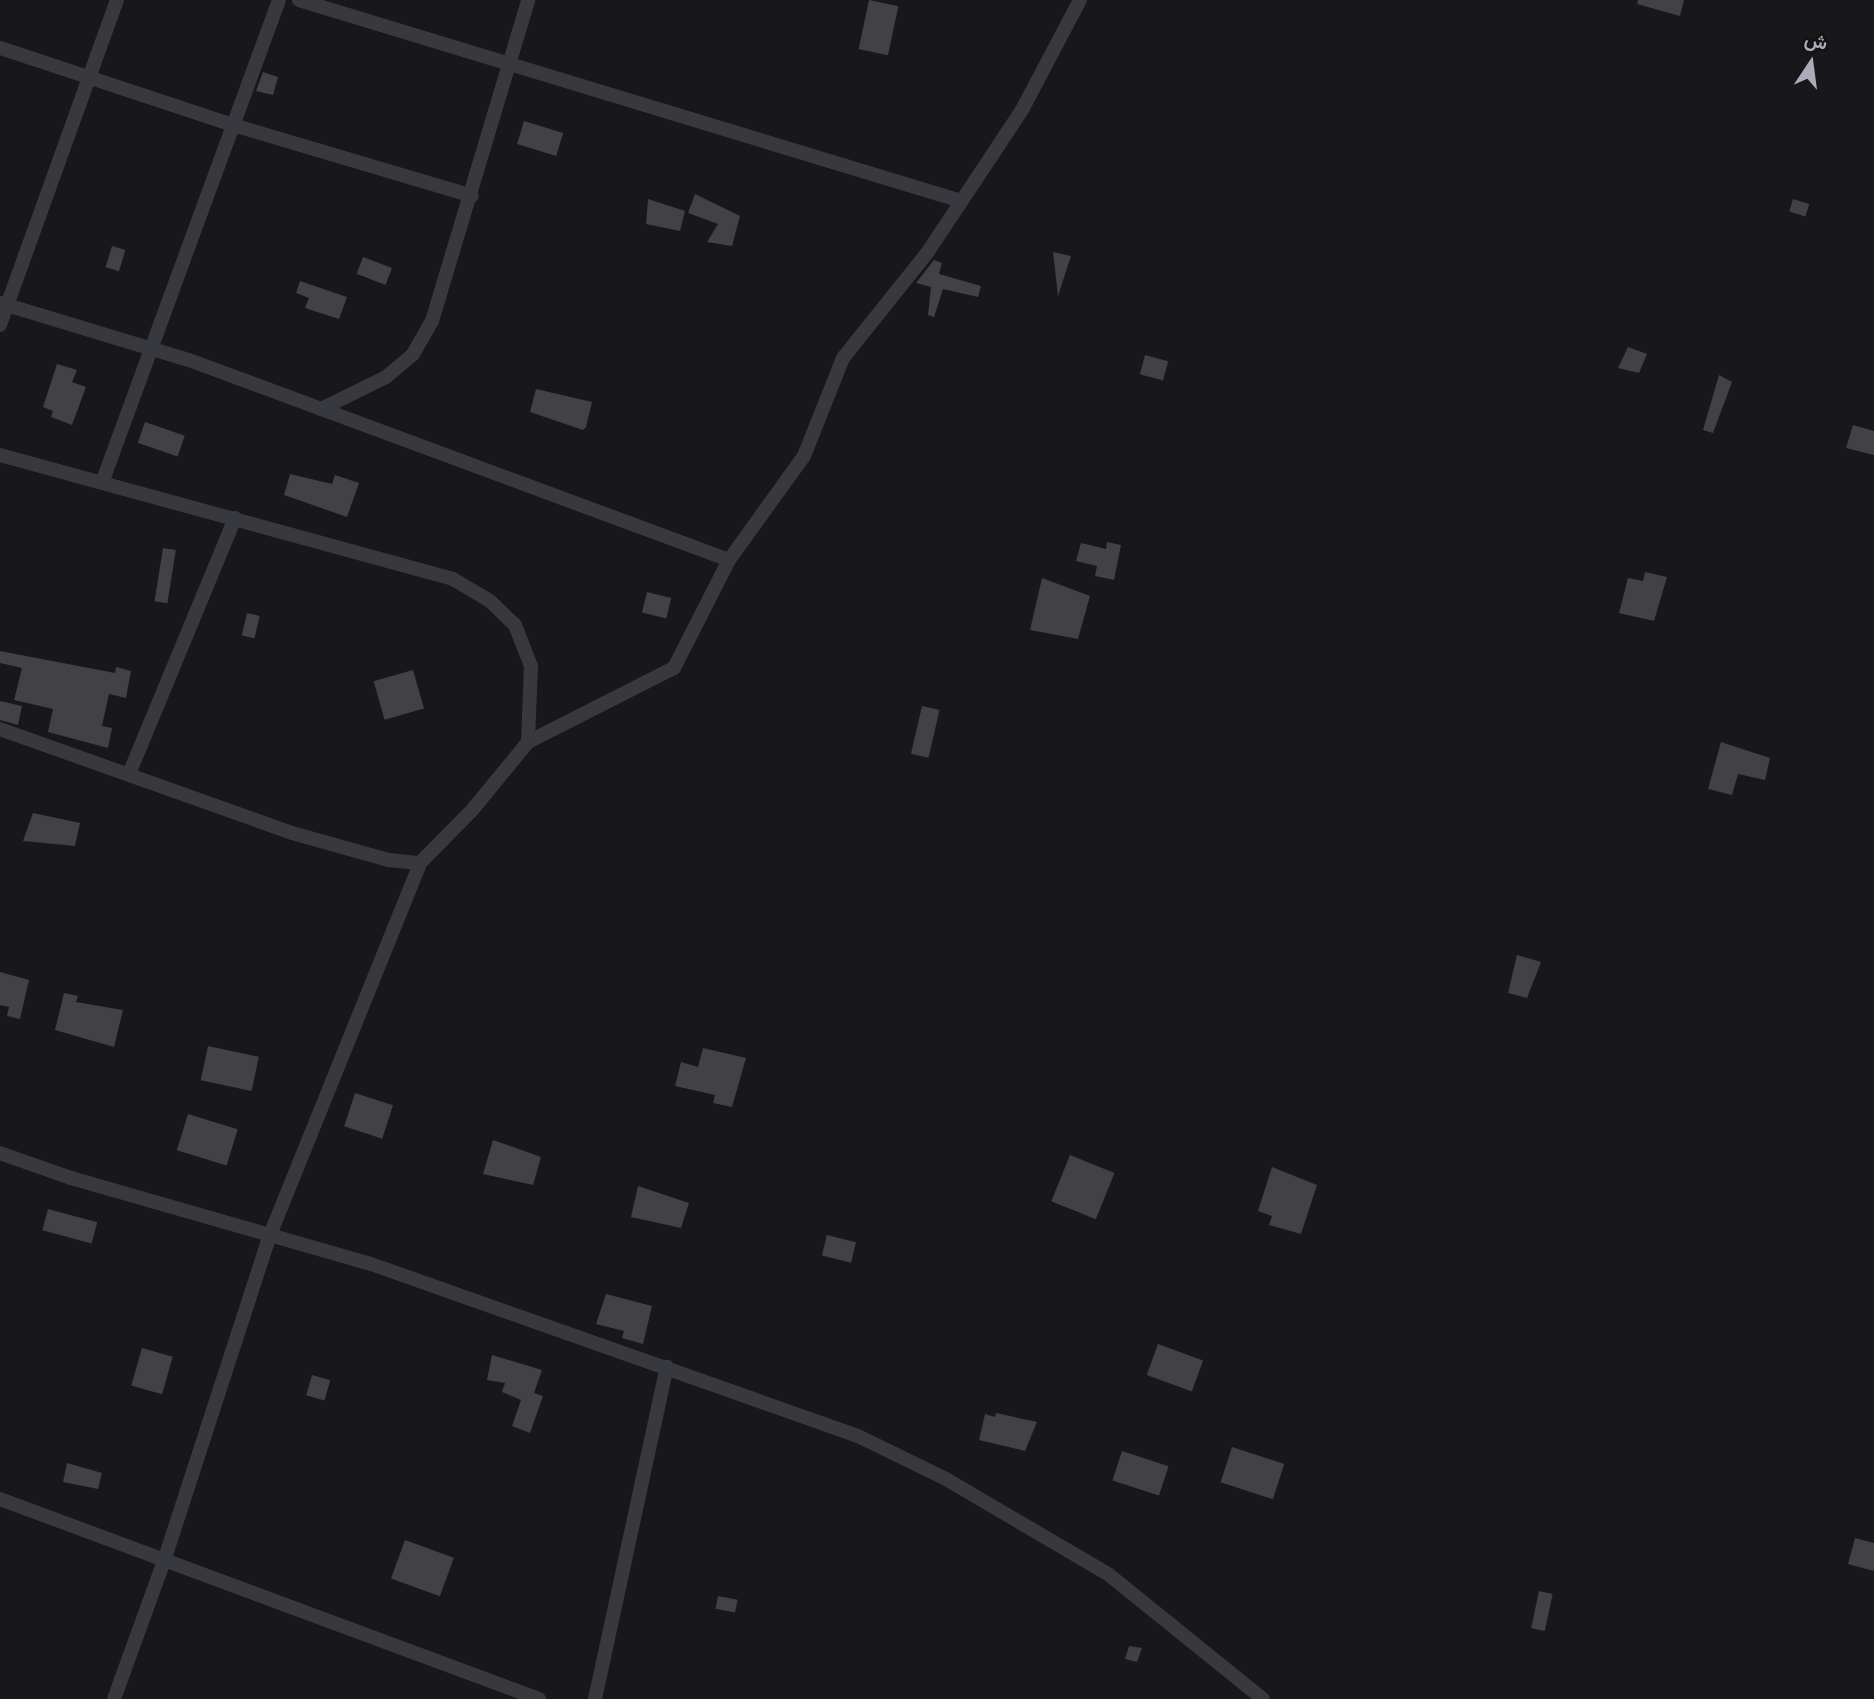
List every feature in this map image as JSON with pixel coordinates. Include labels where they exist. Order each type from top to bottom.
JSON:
[{"type":"street","points":[[0,325],[4,303],[92,80],[117,0]]},
{"type":"street","points":[[103,480],[148,347],[279,0]]},
{"type":"street","points":[[299,0],[511,61],[961,201]]},
{"type":"street","points":[[321,409],[386,377],[413,354],[432,321],[472,196],[528,0]]},
{"type":"street","points":[[114,1699],[164,1561],[270,1235],[420,863],[473,809],[528,742],[674,668],[729,560],[804,456],[843,358],[884,311],[1022,110],[1080,0]]},
{"type":"street","points":[[0,48],[233,125],[472,196]]},
{"type":"street","points":[[4,303],[148,347],[729,560]]},
{"type":"street","points":[[0,455],[103,480],[453,579],[490,601],[515,625],[530,666],[528,742]]},
{"type":"street","points":[[129,774],[235,518]]},
{"type":"street","points":[[0,729],[292,833],[389,860],[420,863]]},
{"type":"street","points":[[0,1153],[71,1178],[371,1264],[858,1436],[946,1479],[1108,1574],[1263,1699]]},
{"type":"street","points":[[595,1699],[667,1367]]},
{"type":"street","points":[[0,1499],[539,1699]]},
{"type":"building","points":[[869,0],[898,6],[888,55],[859,49]]},
{"type":"building","points":[[1638,0],[1684,0],[1680,16],[1637,4]]},
{"type":"building","points":[[263,72],[278,77],[273,95],[256,91]]},
{"type":"building","points":[[524,121],[563,133],[556,156],[517,144]]},
{"type":"building","points":[[695,194],[740,216],[732,246],[707,242],[718,224],[688,213]]},
{"type":"building","points":[[648,199],[685,211],[680,231],[646,224]]},
{"type":"building","points":[[1793,199],[1809,204],[1805,216],[1789,211]]},
{"type":"building","points":[[112,246],[125,250],[119,271],[106,267]]},
{"type":"building","points":[[1053,252],[1071,256],[1058,296]]},
{"type":"building","points":[[363,257],[392,268],[385,285],[357,274]]},
{"type":"building","points":[[934,260],[942,263],[939,274],[981,286],[978,297],[943,289],[934,317],[928,315],[931,287],[916,283]]},
{"type":"building","points":[[300,281],[347,297],[339,319],[305,308],[309,298],[296,293]]},
{"type":"building","points":[[1628,347],[1647,354],[1639,373],[1618,368]]},
{"type":"building","points":[[1145,355],[1168,361],[1163,381],[1140,374]]},
{"type":"building","points":[[57,364],[77,370],[72,382],[86,387],[72,425],[51,417],[53,411],[43,407]]},
{"type":"building","points":[[1719,375],[1732,382],[1713,433],[1703,430]]},
{"type":"building","points":[[536,389],[592,402],[586,427],[583,430],[530,412]]},
{"type":"building","points":[[145,422],[185,436],[178,456],[138,443]]},
{"type":"building","points":[[1853,425],[1874,431],[1874,455],[1846,448]]},
{"type":"building","points":[[290,474],[332,484],[335,475],[359,483],[347,517],[284,495]]},
{"type":"building","points":[[1107,542],[1121,545],[1114,580],[1095,576],[1097,566],[1076,561],[1081,543],[1106,549]]},
{"type":"building","points":[[163,548],[176,550],[167,603],[155,601]]},
{"type":"building","points":[[1645,572],[1667,577],[1654,621],[1619,613],[1628,578],[1643,581]]},
{"type":"building","points":[[1042,578],[1090,596],[1078,639],[1030,630]]},
{"type":"building","points":[[647,592],[671,598],[666,618],[642,612]]},
{"type":"building","points":[[247,613],[260,616],[254,638],[242,635]]},
{"type":"building","points":[[0,651],[115,673],[116,667],[131,671],[126,698],[109,694],[102,726],[112,728],[108,748],[48,732],[53,709],[14,700],[22,668],[0,663]]},
{"type":"building","points":[[413,670],[424,708],[385,720],[374,681]]},
{"type":"building","points":[[0,701],[22,706],[18,725],[0,720]]},
{"type":"building","points":[[922,706],[940,710],[929,758],[911,754]]},
{"type":"building","points":[[1721,742],[1770,758],[1765,780],[1738,774],[1732,795],[1708,789]]},
{"type":"building","points":[[33,813],[80,823],[75,846],[23,841]]},
{"type":"building","points":[[1517,955],[1541,962],[1527,998],[1508,993]]},
{"type":"building","points":[[0,972],[29,980],[20,1019],[7,1016],[9,1007],[0,1005]]},
{"type":"building","points":[[64,993],[78,996],[76,1002],[123,1010],[114,1047],[55,1030]]},
{"type":"building","points":[[208,1046],[259,1057],[252,1091],[201,1080]]},
{"type":"building","points":[[703,1048],[746,1058],[732,1107],[713,1103],[715,1095],[675,1086],[681,1062],[698,1067]]},
{"type":"building","points":[[355,1093],[393,1105],[382,1139],[344,1126]]},
{"type":"building","points":[[188,1114],[238,1129],[227,1166],[177,1150]]},
{"type":"building","points":[[493,1140],[541,1157],[533,1185],[483,1174]]},
{"type":"building","points":[[1070,1155],[1115,1173],[1096,1219],[1051,1201]]},
{"type":"building","points":[[1272,1167],[1317,1185],[1301,1234],[1269,1225],[1272,1216],[1258,1211]]},
{"type":"building","points":[[638,1186],[689,1203],[681,1228],[631,1217]]},
{"type":"building","points":[[48,1209],[97,1222],[92,1243],[42,1230]]},
{"type":"building","points":[[827,1235],[856,1242],[851,1263],[822,1255]]},
{"type":"building","points":[[606,1294],[652,1306],[643,1344],[622,1338],[624,1331],[596,1324]]},
{"type":"building","points":[[1158,1344],[1203,1360],[1192,1391],[1147,1375]]},
{"type":"building","points":[[142,1348],[173,1357],[162,1394],[131,1385]]},
{"type":"building","points":[[492,1355],[542,1370],[534,1393],[543,1396],[530,1433],[512,1426],[521,1400],[502,1392],[505,1383],[487,1380]]},
{"type":"building","points":[[312,1375],[330,1380],[324,1400],[306,1395]]},
{"type":"building","points":[[996,1413],[1037,1422],[1025,1451],[979,1440],[985,1414],[995,1417]]},
{"type":"building","points":[[1232,1447],[1284,1464],[1273,1499],[1221,1482]]},
{"type":"building","points":[[1122,1451],[1169,1466],[1159,1496],[1112,1480]]},
{"type":"building","points":[[67,1463],[102,1473],[98,1489],[63,1482]]},
{"type":"building","points":[[1855,1538],[1874,1543],[1874,1571],[1848,1564]]},
{"type":"building","points":[[405,1540],[454,1558],[440,1596],[391,1579]]},
{"type":"building","points":[[1539,1591],[1553,1594],[1545,1631],[1531,1628]]},
{"type":"building","points":[[718,1596],[738,1600],[735,1613],[716,1609]]},
{"type":"building","points":[[1129,1646],[1142,1648],[1137,1662],[1125,1659]]}]
